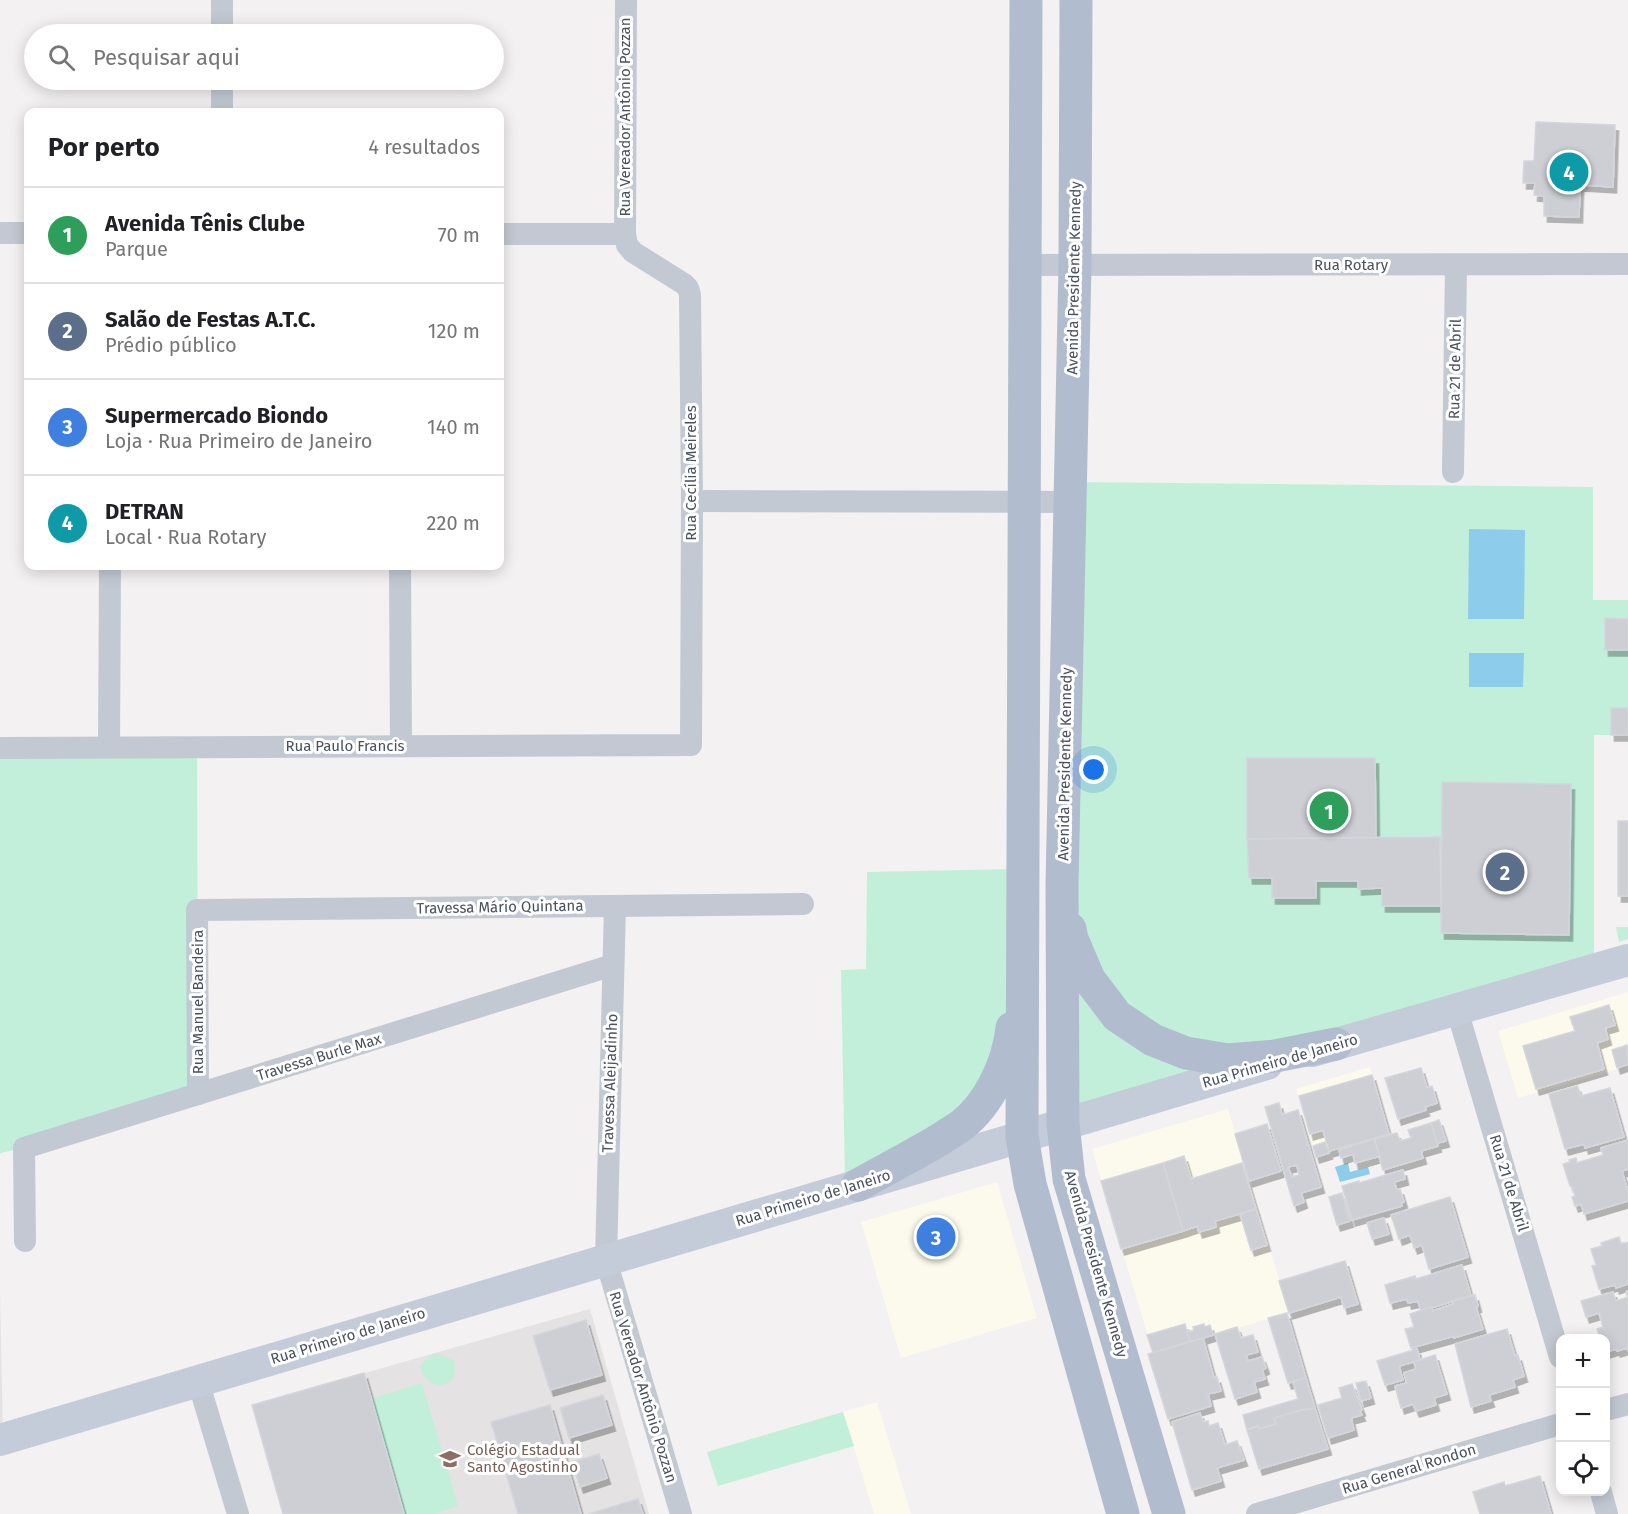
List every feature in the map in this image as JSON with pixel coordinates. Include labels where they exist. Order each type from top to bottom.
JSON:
[{"type":"main road","points":[[1026,0],[1022,1136],[1030,1184],[1123,1514]]},
{"type":"main road","name":"Avenida Presidente Kennedy","points":[[1076,0],[1075,264],[1062,886],[1063,1124],[1070,1179],[1169,1514]]},
{"type":"main road","points":[[1062,886],[1072,939],[1089,979],[1117,1016],[1154,1040],[1186,1053],[1228,1060],[1275,1056],[1336,1044]]},
{"type":"main road","points":[[858,1185],[909,1158],[963,1124],[981,1105],[993,1086],[1004,1062],[1011,1036],[1023,913]]},
{"type":"street","points":[[222,0],[222,24]]},
{"type":"street","name":"Rua Vereador Antônio Pozzan","points":[[625,234],[626,0]]},
{"type":"street","points":[[222,90],[222,108]]},
{"type":"street","points":[[0,233],[24,233]]},
{"type":"street","points":[[504,234],[625,234]]},
{"type":"street","name":"Rua Cecília Meireles","points":[[625,234],[629,249],[688,288],[690,295],[691,745]]},
{"type":"street","name":"Rua Rotary","points":[[1025,265],[1628,264]]},
{"type":"street","name":"Rua 21 de Abril","points":[[1454,472],[1456,265]]},
{"type":"street","points":[[692,501],[1070,502]]},
{"type":"street","points":[[109,747],[110,570]]},
{"type":"street","points":[[400,570],[401,746]]},
{"type":"street","name":"Rua Paulo Francis","points":[[0,748],[691,745]]},
{"type":"street","name":"Travessa Mário Quintana","points":[[197,910],[803,904]]},
{"type":"street","name":"Travessa Aleijadinho","points":[[606,1260],[615,906]]},
{"type":"street","name":"Rua Manuel Bandeira","points":[[197,910],[198,1094]]},
{"type":"street","name":"Rua Primeiro de Janeiro","points":[[0,1440],[1022,1136],[1628,960]]},
{"type":"street","name":"Travessa Burle Max","points":[[25,1241],[24,1148],[614,965]]},
{"type":"street","name":"Rua 21 de Abril","points":[[1457,1010],[1556,1344]]},
{"type":"street","name":"Rua Vereador Antônio Pozzan","points":[[606,1260],[681,1514]]},
{"type":"street","points":[[198,1381],[238,1514]]},
{"type":"street","points":[[1610,1409],[1628,1404]]},
{"type":"street","name":"Rua General Rondon","points":[[1257,1514],[1556,1425]]},
{"type":"street","points":[[1602,1496],[1607,1514]]},
{"type":"shaded area","points":[[1628,992],[1628,1066],[1518,1098],[1498,1031]]},
{"type":"shaded area","points":[[1370,1067],[1390,1135],[1316,1157],[1296,1089]]},
{"type":"shaded area","points":[[1228,1109],[1289,1313],[1153,1353],[1092,1149]]},
{"type":"shaded area","points":[[997,1182],[1037,1318],[901,1358],[861,1222]]},
{"type":"shaded area","points":[[0,1290],[3,1439],[0,1440]]},
{"type":"shaded area","name":"Colégio Estadual Santo Agostinho","points":[[590,1309],[649,1514],[283,1514],[252,1405]]},
{"type":"shaded area","points":[[877,1402],[911,1514],[874,1514],[843,1412]]},
{"type":"green space","points":[[1070,482],[1593,487],[1593,600],[1628,600],[1628,735],[1594,735],[1594,970],[1275,1056],[1153,1040],[1072,939]]},
{"type":"green space","points":[[197,747],[198,1094],[24,1148],[0,1153],[0,748]]},
{"type":"green space","points":[[1016,869],[1015,942],[1004,1035],[998,1057],[952,1119],[845,1180],[841,970],[866,969],[867,872]]},
{"type":"green space","points":[[1616,927],[1628,927],[1628,939],[1619,942]]},
{"type":"green space","points":[[1071,959],[1096,1001],[1223,1071],[1072,1115]]},
{"type":"green space","points":[[434,1353],[453,1360],[455,1370],[453,1377],[443,1385],[430,1381],[420,1366]]},
{"type":"green space","points":[[422,1383],[458,1506],[434,1514],[404,1514],[371,1399]]},
{"type":"green space","points":[[843,1412],[854,1446],[718,1486],[707,1452]]},
{"type":"water","points":[[1469,529],[1525,530],[1524,619],[1468,619]]},
{"type":"water","points":[[1469,653],[1524,653],[1523,687],[1469,687]]},
{"type":"water","points":[[1348,1163],[1350,1172],[1368,1167],[1370,1174],[1340,1182],[1335,1167]]},
{"type":"building","points":[[1536,122],[1615,125],[1613,187],[1580,185],[1579,217],[1544,216],[1544,196],[1534,195],[1535,183],[1523,183],[1524,161],[1534,161]]},
{"type":"building","points":[[1605,618],[1628,619],[1628,650],[1605,650]]},
{"type":"building","points":[[1611,708],[1628,708],[1628,735],[1611,735]]},
{"type":"building","points":[[1247,758],[1375,758],[1376,838],[1247,839]]},
{"type":"building","points":[[1442,782],[1571,784],[1569,935],[1441,933]]},
{"type":"building","points":[[1618,821],[1628,821],[1628,896],[1618,896]]},
{"type":"building","points":[[1440,837],[1441,906],[1382,906],[1382,888],[1358,889],[1358,881],[1316,881],[1316,898],[1272,898],[1272,878],[1249,878],[1247,839]]},
{"type":"building","points":[[1609,1005],[1615,1025],[1605,1028],[1608,1039],[1597,1043],[1604,1069],[1536,1089],[1523,1046],[1575,1031],[1570,1017]]},
{"type":"building","points":[[1627,1045],[1628,1064],[1617,1068],[1612,1050]]},
{"type":"building","points":[[1421,1068],[1427,1088],[1432,1086],[1437,1103],[1425,1107],[1426,1110],[1398,1119],[1385,1078]]},
{"type":"building","points":[[1372,1075],[1389,1134],[1329,1151],[1323,1130],[1310,1134],[1299,1096]]},
{"type":"building","points":[[1577,1086],[1581,1096],[1610,1088],[1624,1137],[1585,1148],[1584,1144],[1565,1149],[1549,1094]]},
{"type":"building","points":[[1279,1103],[1282,1115],[1298,1110],[1321,1187],[1301,1193],[1304,1202],[1294,1206],[1265,1107]],"holes":[[[1297,1165],[1299,1175],[1292,1177],[1288,1167]]]},
{"type":"building","points":[[1439,1120],[1446,1141],[1437,1143],[1431,1123]]},
{"type":"building","points":[[1431,1123],[1438,1146],[1421,1151],[1423,1158],[1383,1170],[1374,1139],[1397,1133],[1400,1141],[1411,1138],[1408,1130]]},
{"type":"building","points":[[1267,1124],[1281,1171],[1249,1181],[1235,1134]]},
{"type":"building","points":[[1374,1139],[1380,1156],[1355,1163],[1353,1154],[1341,1158],[1339,1150]]},
{"type":"building","points":[[1628,1140],[1628,1169],[1622,1171],[1628,1201],[1584,1214],[1581,1204],[1575,1206],[1572,1197],[1575,1196],[1563,1164],[1576,1158],[1577,1163],[1603,1155],[1601,1148]]},
{"type":"building","points":[[1325,1142],[1329,1153],[1316,1157],[1313,1146]]},
{"type":"building","points":[[1184,1156],[1191,1179],[1242,1163],[1256,1209],[1215,1221],[1216,1227],[1199,1232],[1197,1226],[1183,1231],[1163,1163]]},
{"type":"building","points":[[1163,1163],[1183,1231],[1121,1249],[1101,1181]]},
{"type":"building","points":[[1403,1170],[1405,1179],[1394,1182],[1397,1190],[1400,1189],[1404,1202],[1401,1203],[1402,1206],[1352,1220],[1342,1186]]},
{"type":"building","points":[[1342,1193],[1350,1221],[1337,1225],[1329,1197]]},
{"type":"building","points":[[1450,1197],[1468,1257],[1429,1269],[1422,1245],[1414,1248],[1410,1235],[1399,1239],[1391,1215]]},
{"type":"building","points":[[1256,1209],[1267,1245],[1251,1250],[1240,1214]]},
{"type":"building","points":[[1384,1218],[1389,1234],[1372,1239],[1367,1223]]},
{"type":"building","points":[[1619,1237],[1621,1244],[1628,1242],[1628,1284],[1616,1288],[1615,1285],[1599,1289],[1592,1266],[1596,1265],[1591,1249]]},
{"type":"building","points":[[1345,1261],[1358,1304],[1344,1308],[1341,1297],[1289,1313],[1279,1281]]},
{"type":"building","points":[[1462,1265],[1471,1296],[1421,1311],[1418,1301],[1408,1303],[1407,1299],[1390,1303],[1385,1285],[1415,1276],[1416,1279]]},
{"type":"building","points":[[1613,1292],[1616,1301],[1628,1297],[1628,1351],[1627,1348],[1610,1351],[1610,1334],[1599,1334],[1597,1329],[1603,1327],[1599,1313],[1586,1317],[1581,1301]]},
{"type":"building","points":[[1475,1295],[1483,1329],[1411,1348],[1405,1329],[1414,1327],[1410,1314],[1431,1307],[1433,1311],[1453,1304],[1452,1301]]},
{"type":"building","points":[[1287,1313],[1306,1378],[1288,1383],[1268,1318]]},
{"type":"building","points":[[586,1320],[602,1375],[550,1390],[533,1336]]},
{"type":"building","points":[[1185,1324],[1190,1342],[1153,1353],[1147,1335]]},
{"type":"building","points":[[1204,1324],[1205,1327],[1210,1325],[1213,1335],[1190,1342],[1187,1332],[1194,1330],[1193,1327]]},
{"type":"building","points":[[1237,1327],[1241,1338],[1253,1335],[1258,1352],[1246,1355],[1248,1361],[1262,1357],[1266,1368],[1262,1370],[1265,1379],[1254,1382],[1257,1392],[1235,1399],[1215,1334]]},
{"type":"building","points":[[1507,1329],[1524,1376],[1513,1380],[1515,1387],[1489,1395],[1491,1401],[1471,1407],[1455,1344]]},
{"type":"building","points":[[1203,1338],[1214,1378],[1217,1377],[1221,1391],[1208,1394],[1211,1406],[1168,1419],[1148,1354]]},
{"type":"building","points":[[1417,1349],[1420,1360],[1399,1366],[1403,1380],[1385,1385],[1377,1361]]},
{"type":"building","points":[[1435,1355],[1447,1394],[1434,1398],[1436,1405],[1416,1411],[1413,1404],[1401,1408],[1395,1386],[1407,1383],[1404,1373],[1416,1369],[1414,1362]]},
{"type":"building","points":[[364,1373],[404,1514],[283,1514],[252,1405]]},
{"type":"building","points":[[1306,1378],[1315,1408],[1274,1418],[1276,1424],[1247,1430],[1243,1415],[1298,1399],[1293,1382]]},
{"type":"building","points":[[1366,1381],[1371,1398],[1361,1401],[1356,1383]]},
{"type":"building","points":[[1352,1384],[1362,1415],[1351,1418],[1354,1430],[1328,1438],[1318,1405],[1342,1398],[1339,1388]]},
{"type":"building","points":[[603,1395],[612,1425],[569,1438],[560,1408]]},
{"type":"building","points":[[550,1405],[581,1514],[518,1514],[491,1422]]},
{"type":"building","points":[[1315,1408],[1328,1449],[1259,1469],[1247,1430],[1276,1424],[1274,1418]]},
{"type":"building","points":[[1200,1413],[1203,1422],[1208,1421],[1209,1426],[1218,1423],[1225,1445],[1237,1441],[1244,1460],[1217,1468],[1221,1481],[1192,1490],[1172,1422]]},
{"type":"building","points":[[599,1454],[607,1478],[580,1487],[572,1462]]},
{"type":"building","points":[[1540,1476],[1551,1514],[1480,1514],[1473,1492],[1504,1482],[1505,1486]]},
{"type":"building","points":[[638,1499],[643,1514],[588,1514]]},
{"type":"place","name":"DETRAN","points":[[1569,172]]},
{"type":"place","name":"Avenida Tênis Clube","points":[[1329,811]]},
{"type":"place","name":"Salão de Festas A.T.C.","points":[[1505,872]]},
{"type":"place","name":"Supermercado Biondo","points":[[936,1237]]},
{"type":"place","name":"Colégio Estadual Santo Agostinho","points":[[450,1459]]}]
